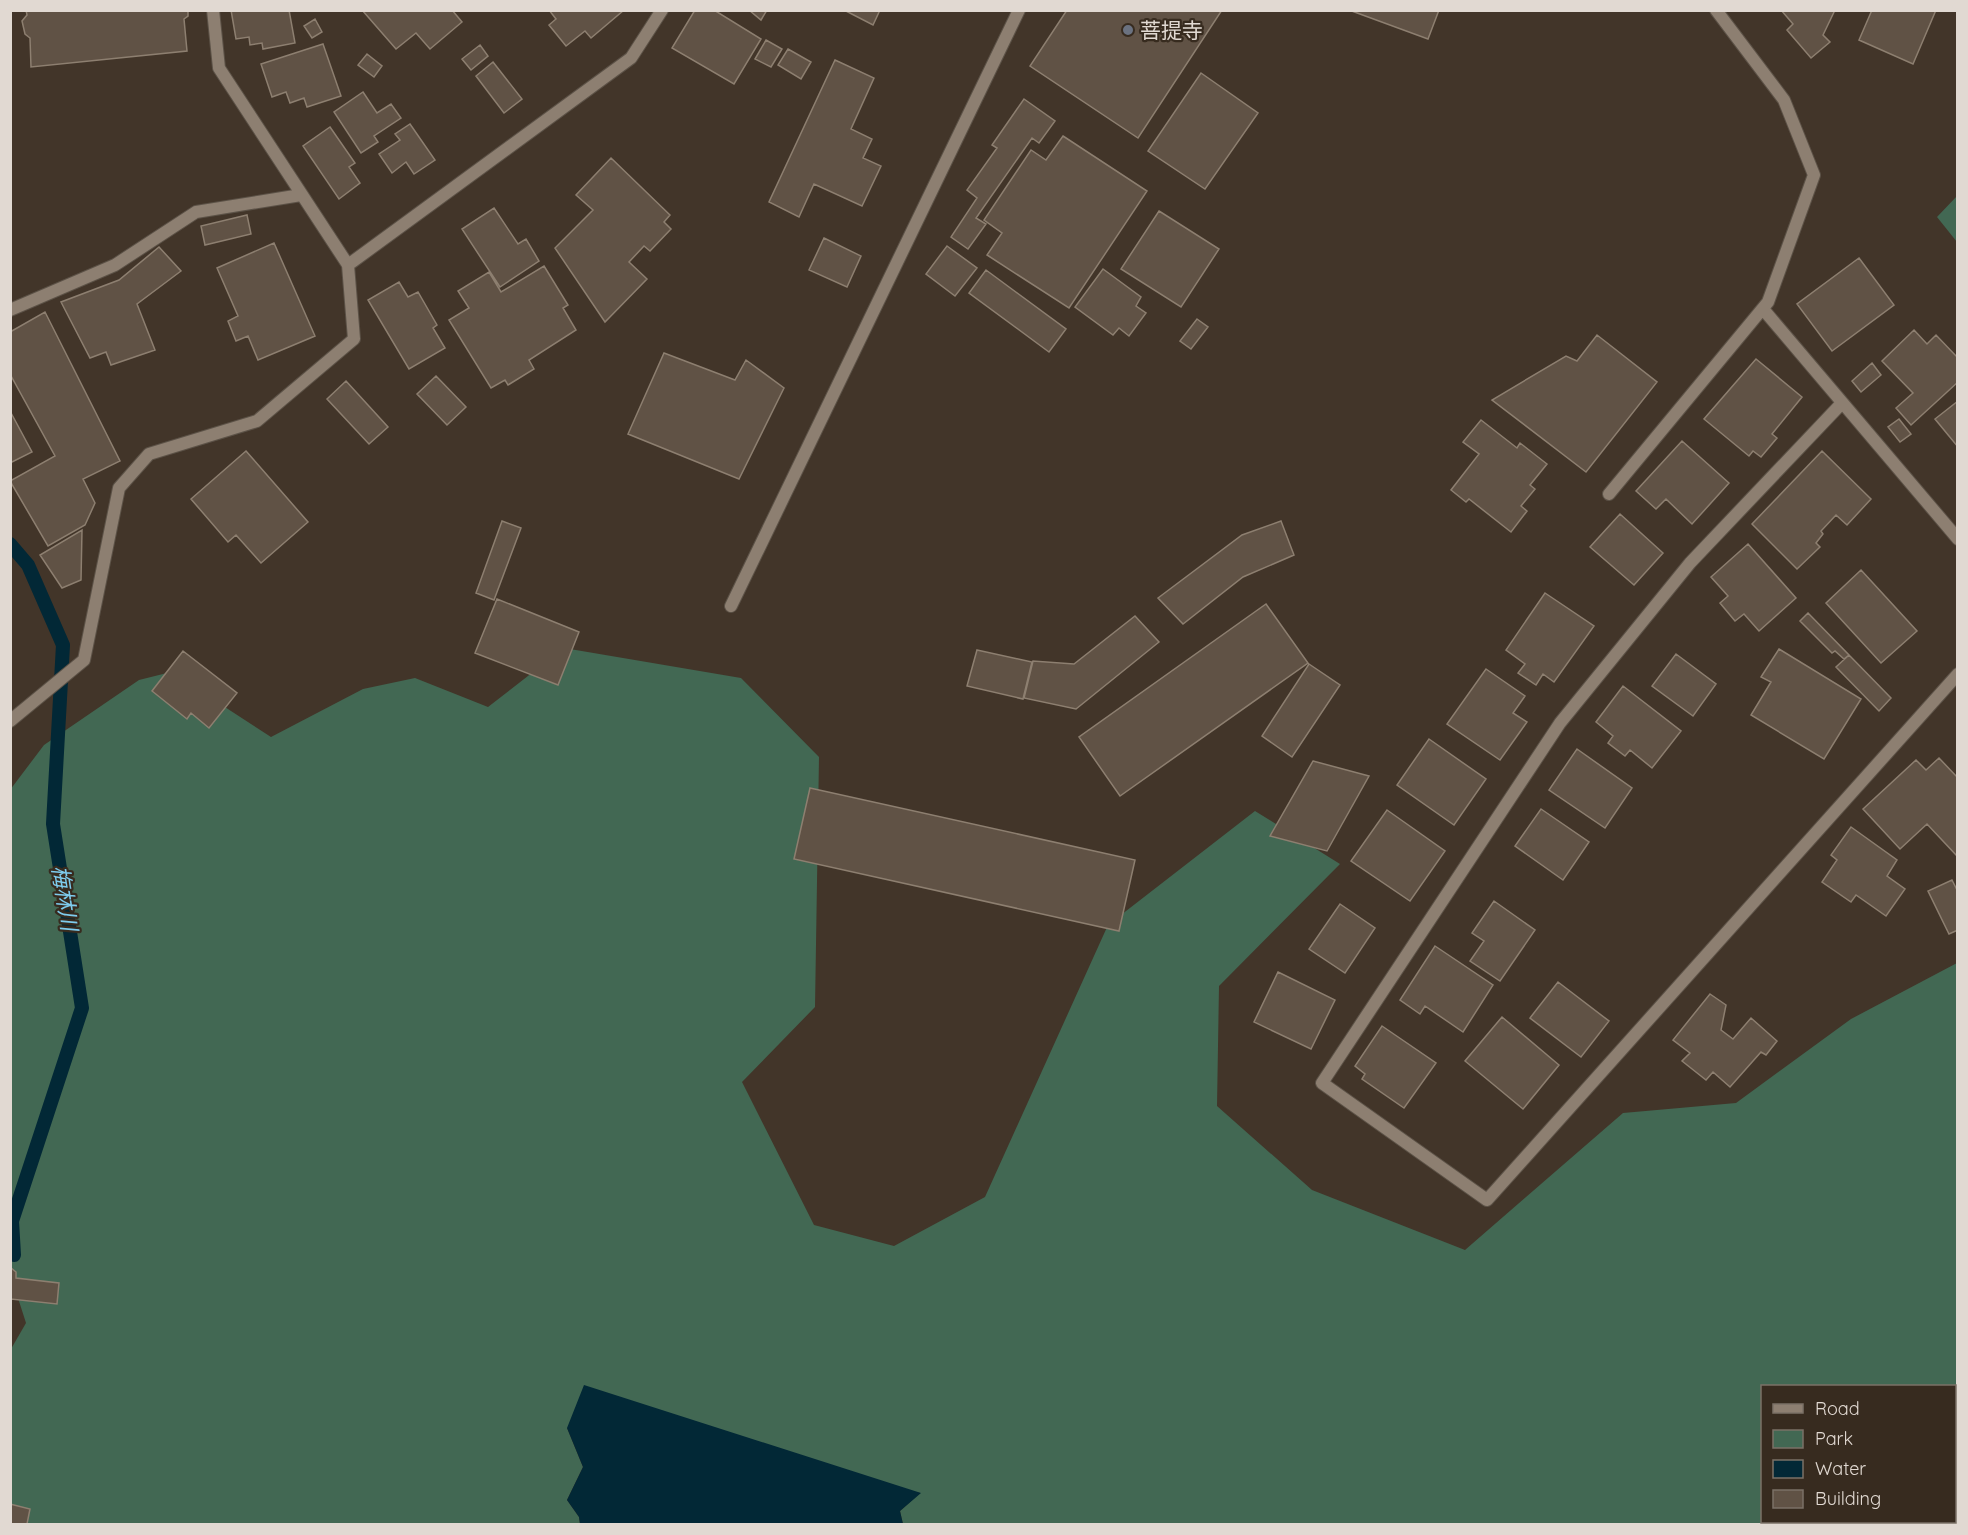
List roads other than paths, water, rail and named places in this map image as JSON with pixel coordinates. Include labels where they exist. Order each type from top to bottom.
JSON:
[{"type":"street","points":[[10,721],[84,660],[119,488],[149,454],[257,421],[354,339],[348,265],[219,68],[213,10]]},
{"type":"street","points":[[348,265],[631,58],[662,10]]},
{"type":"street","points":[[732,606],[1019,10]]},
{"type":"street","points":[[1609,494],[1768,302],[1814,175],[1784,100],[1716,10]]},
{"type":"street","points":[[10,310],[115,265],[196,212],[301,195]]},
{"type":"street","points":[[1762,309],[1958,539]]},
{"type":"street","points":[[1842,403],[1690,563],[1560,723],[1322,1083],[1486,1200],[1958,674]]},
{"type":"water","points":[[584,1385],[921,1493],[900,1511],[903,1524],[580,1524],[579,1517],[567,1500],[583,1467],[567,1428]]},
{"type":"waterway","name":"梅林川","points":[[10,544],[28,565],[63,645],[53,824],[82,1008],[12,1221],[14,1255]]},
{"type":"place","name":"菩提寺","points":[[1128,30]]}]
